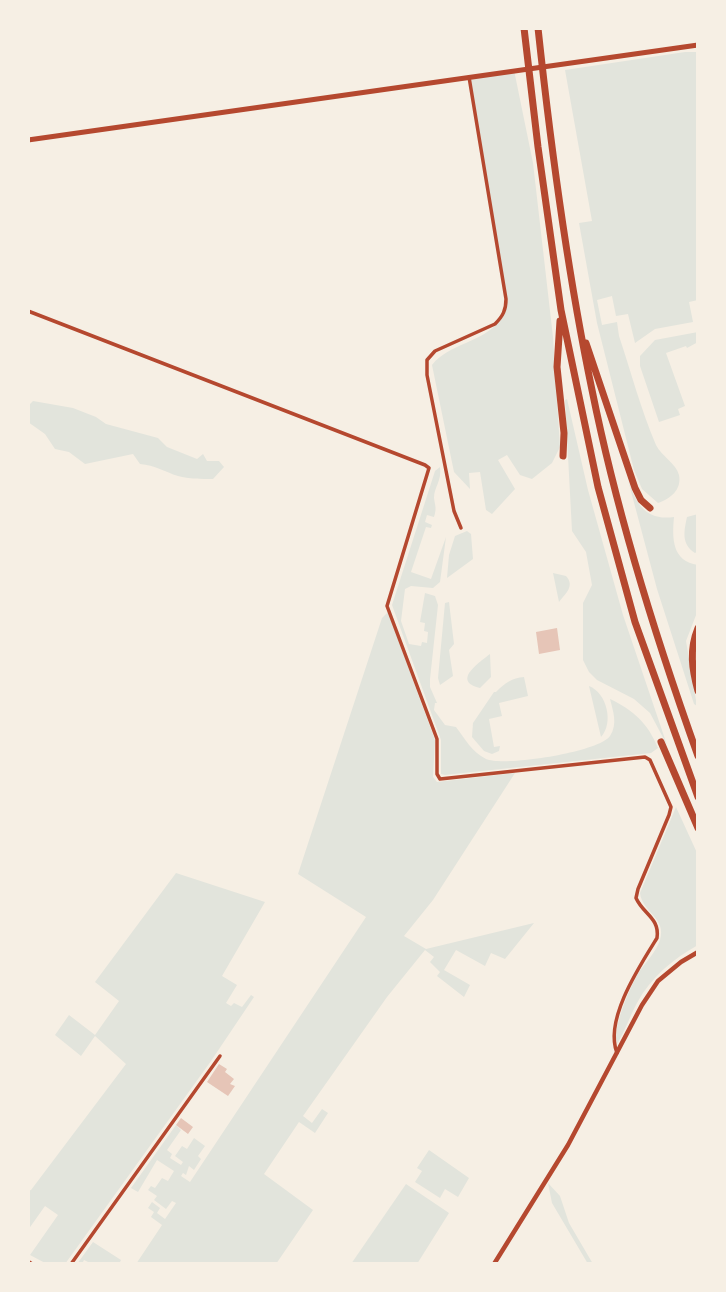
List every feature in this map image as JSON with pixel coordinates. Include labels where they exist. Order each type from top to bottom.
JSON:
[{"type":"highway","points":[[524,28],[561,310],[598,487],[631,610],[698,797]]},
{"type":"highway","points":[[538,28],[548,117],[578,320],[595,405],[627,535],[659,643],[698,755]]},
{"type":"highway","points":[[561,310],[557,368],[564,433],[563,456]]},
{"type":"highway","points":[[578,320],[635,488],[641,500],[650,508]]},
{"type":"highway","points":[[698,628],[692,643],[691,656],[698,691]]},
{"type":"highway","points":[[661,742],[698,828]]},
{"type":"main road","points":[[28,140],[698,45]]},
{"type":"street","points":[[461,528],[454,511],[427,375],[428,360],[435,351],[495,324],[506,309],[470,77]]},
{"type":"street","points":[[28,311],[429,468],[387,606],[437,739],[437,774],[440,779],[645,757],[650,760],[669,801],[669,815],[636,898],[656,921],[657,938],[637,971],[619,1015],[612,1041],[617,1055]]},
{"type":"street","points":[[494,1264],[568,1146],[635,1017],[658,981],[698,951]]},
{"type":"street","points":[[71,1264],[219,1056]]},
{"type":"shaded area","points":[[698,52],[698,300],[689,302],[693,322],[655,329],[635,343],[628,314],[616,316],[612,296],[597,300],[602,325],[617,322],[619,336],[656,445],[679,475],[679,485],[674,493],[658,503],[642,489],[634,470],[597,323],[579,223],[592,221],[565,70]]},
{"type":"shaded area","points":[[514,70],[533,163],[553,337],[560,447],[552,463],[532,479],[520,475],[507,455],[498,460],[515,489],[492,514],[486,510],[480,472],[469,473],[470,489],[454,472],[432,365],[447,352],[485,334],[500,320],[503,312],[506,299],[469,77]]},
{"type":"shaded area","points":[[698,332],[698,342],[666,353],[685,406],[678,409],[680,415],[659,422],[640,366],[640,356],[655,340]]},
{"type":"shaded area","points":[[567,399],[588,490],[623,615],[667,745],[650,713],[634,699],[597,680],[583,660],[583,603],[592,585],[586,552],[572,531]]},
{"type":"shaded area","points":[[33,401],[73,408],[106,424],[158,438],[167,447],[197,459],[203,454],[207,461],[219,461],[224,467],[213,479],[204,479],[182,477],[140,464],[133,454],[85,464],[69,452],[55,449],[45,434],[28,422],[28,406]]},
{"type":"shaded area","points":[[440,467],[434,494],[435,514],[434,517],[427,515],[425,522],[432,525],[431,528],[426,527],[411,572],[431,579],[446,537],[440,582],[433,588],[411,586],[405,589],[401,621],[409,644],[421,646],[422,642],[427,643],[425,623],[420,622],[425,593],[435,596],[438,605],[430,687],[437,703],[434,710],[445,725],[456,727],[473,749],[486,759],[511,761],[551,756],[589,747],[610,736],[614,722],[610,699],[639,718],[650,731],[658,748],[651,753],[441,774],[441,740],[392,605],[435,471]]},
{"type":"shaded area","points":[[628,480],[644,509],[656,516],[674,517],[673,533],[678,554],[689,563],[698,565],[698,610],[686,641],[697,706],[694,704],[657,589]]},
{"type":"shaded area","points":[[698,514],[698,551],[695,553],[687,546],[685,532],[687,517]]},
{"type":"shaded area","points":[[467,531],[471,534],[473,559],[447,578],[449,555],[455,536]]},
{"type":"shaded area","points":[[553,573],[566,576],[570,583],[559,602]]},
{"type":"shaded area","points":[[449,602],[454,644],[449,650],[453,676],[440,685],[438,678],[445,603]]},
{"type":"shaded area","points":[[388,612],[435,740],[433,777],[437,782],[515,773],[433,900],[404,936],[426,949],[534,923],[505,959],[491,953],[485,966],[456,950],[444,970],[470,985],[464,997],[437,976],[440,972],[430,962],[434,957],[425,950],[387,997],[303,1116],[312,1123],[322,1109],[328,1113],[315,1133],[299,1122],[264,1174],[313,1210],[276,1264],[136,1264],[162,1225],[151,1217],[154,1212],[148,1208],[152,1202],[160,1208],[157,1213],[165,1219],[176,1203],[172,1201],[166,1209],[154,1200],[157,1196],[148,1190],[151,1186],[155,1188],[162,1178],[168,1181],[174,1171],[157,1160],[138,1192],[131,1188],[176,1125],[181,1130],[167,1150],[172,1154],[170,1158],[181,1165],[183,1162],[175,1156],[182,1146],[187,1149],[194,1138],[205,1146],[198,1156],[201,1159],[194,1170],[189,1166],[186,1175],[183,1173],[181,1176],[190,1182],[366,917],[298,874],[382,618]]},
{"type":"shaded area","points":[[490,654],[491,677],[480,688],[472,685],[468,681],[470,671]]},
{"type":"shaded area","points":[[524,677],[528,696],[499,703],[502,716],[489,719],[494,747],[500,746],[499,751],[492,754],[484,751],[472,737],[473,723],[494,692],[512,680]]},
{"type":"shaded area","points":[[589,686],[600,695],[607,709],[607,724],[601,737]]},
{"type":"shaded area","points":[[676,807],[698,855],[698,945],[671,963],[649,985],[617,1044],[619,1018],[627,997],[639,972],[660,940],[660,926],[640,893]]},
{"type":"shaded area","points":[[176,873],[265,902],[222,976],[237,985],[226,1003],[242,1007],[251,995],[254,997],[65,1264],[47,1264],[30,1255],[58,1215],[45,1206],[28,1230],[28,1191],[126,1064],[95,1036],[81,1056],[55,1035],[69,1015],[95,1035],[119,1001],[95,982]]},
{"type":"shaded area","points":[[429,1150],[469,1178],[458,1197],[445,1189],[440,1198],[415,1182],[422,1171],[417,1168]]},
{"type":"shaded area","points":[[548,1183],[560,1196],[569,1223],[593,1264],[588,1264],[552,1203]]},
{"type":"shaded area","points":[[406,1184],[449,1213],[417,1264],[351,1264]]},
{"type":"shaded area","points":[[93,1242],[121,1260],[119,1264],[92,1264],[84,1260],[82,1264],[77,1264]]},
{"type":"building","points":[[557,628],[560,650],[539,654],[536,632]]},
{"type":"building","points":[[219,1064],[227,1069],[225,1072],[234,1079],[230,1084],[235,1086],[228,1096],[207,1082]]},
{"type":"building","points":[[181,1118],[193,1127],[188,1134],[176,1125]]}]
